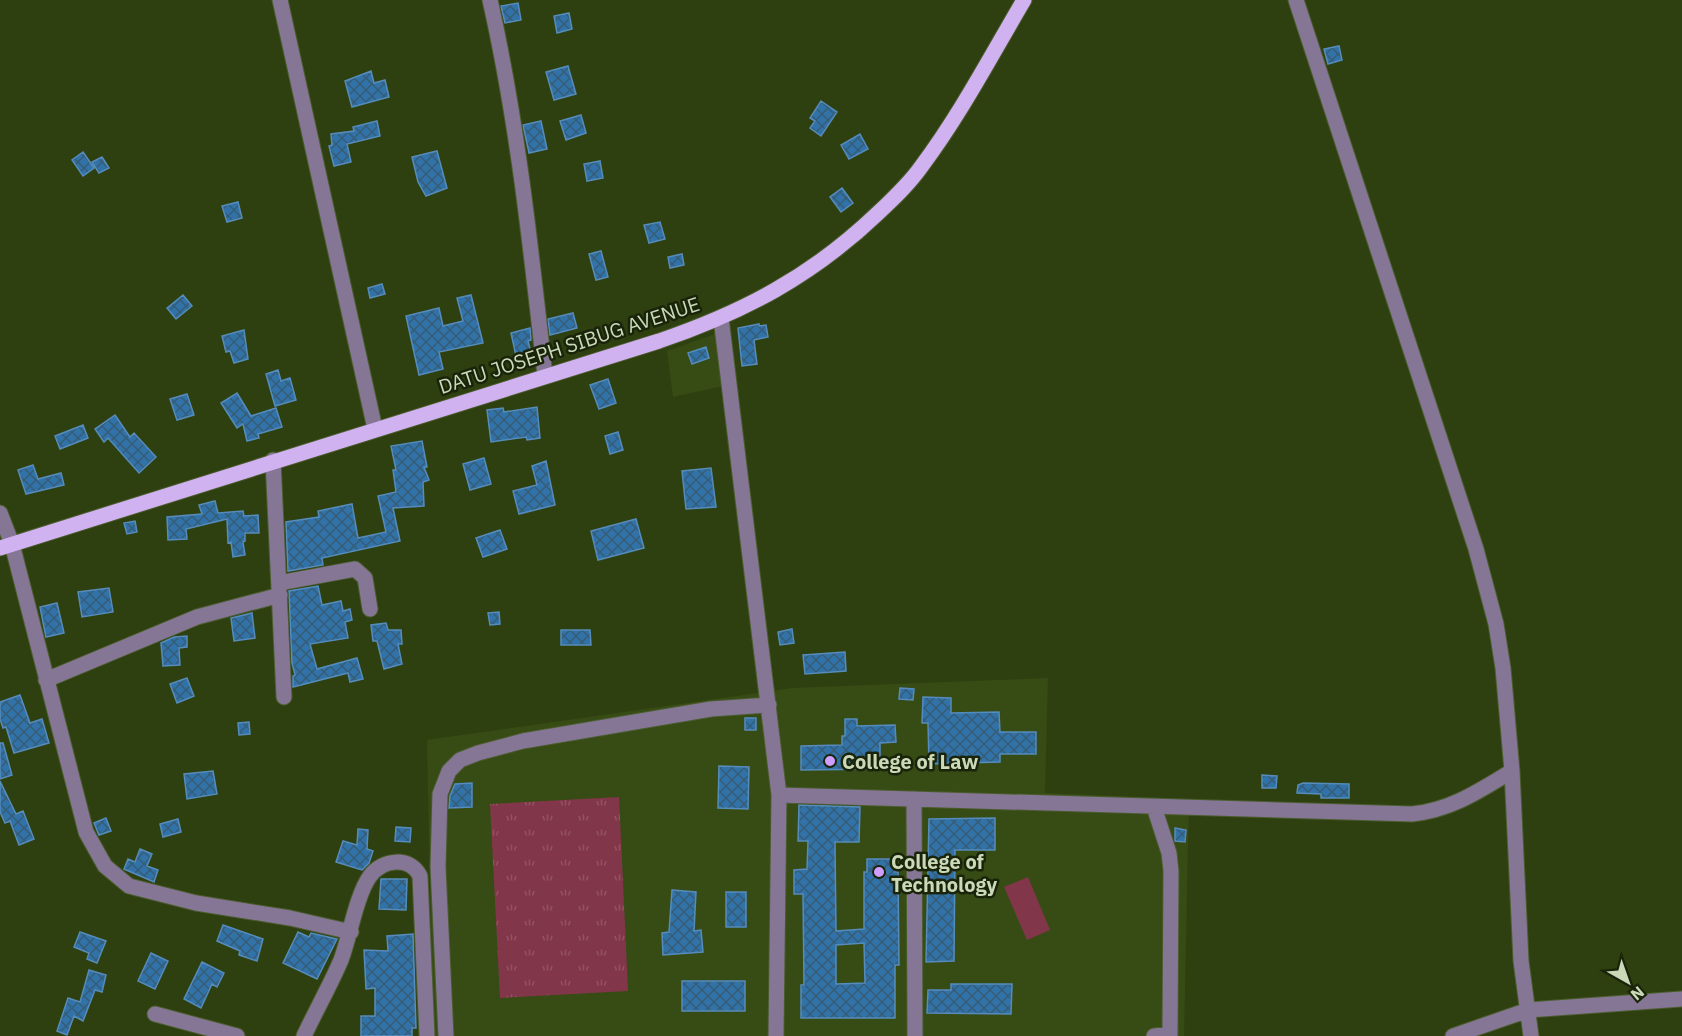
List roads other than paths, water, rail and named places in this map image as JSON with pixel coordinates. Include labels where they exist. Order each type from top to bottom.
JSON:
[{"type":"main road","name":"DATU JOSEPH SIBUG AVENUE","points":[[6,546],[273,460],[659,341],[721,318],[791,283],[818,265],[897,195],[920,169],[947,130],[1024,0]]},
{"type":"street","points":[[280,0],[375,429]]},
{"type":"street","points":[[490,0],[511,100],[545,376]]},
{"type":"street","points":[[1296,0],[1488,590],[1503,668],[1512,771],[1521,961],[1531,1036]]},
{"type":"street","points":[[721,318],[779,795],[776,1036]]},
{"type":"street","points":[[273,460],[284,697]]},
{"type":"street","points":[[0,513],[6,546],[46,680],[86,832],[98,856],[113,874],[129,886],[185,900],[290,918],[351,932]]},
{"type":"street","points":[[46,680],[197,617],[279,589],[355,569],[365,578],[370,609]]},
{"type":"street","points":[[446,1036],[438,867],[440,794],[449,771],[460,760],[524,741],[768,698]]},
{"type":"street","points":[[779,795],[1412,814],[1434,812],[1454,805],[1512,771]]},
{"type":"street","points":[[914,799],[915,1036]]},
{"type":"street","points":[[1154,807],[1169,853],[1171,872],[1170,1035],[1154,1036]]},
{"type":"street","points":[[304,1036],[331,983],[351,932],[365,887],[376,871],[394,862],[409,863],[416,868],[422,886],[427,1036]]},
{"type":"street","points":[[1453,1036],[1528,1010],[1682,999]]},
{"type":"street","points":[[155,1014],[237,1036]]},
{"type":"place","name":"College of Law","points":[[830,761]]},
{"type":"place","name":"College of Technology","points":[[879,872]]}]
